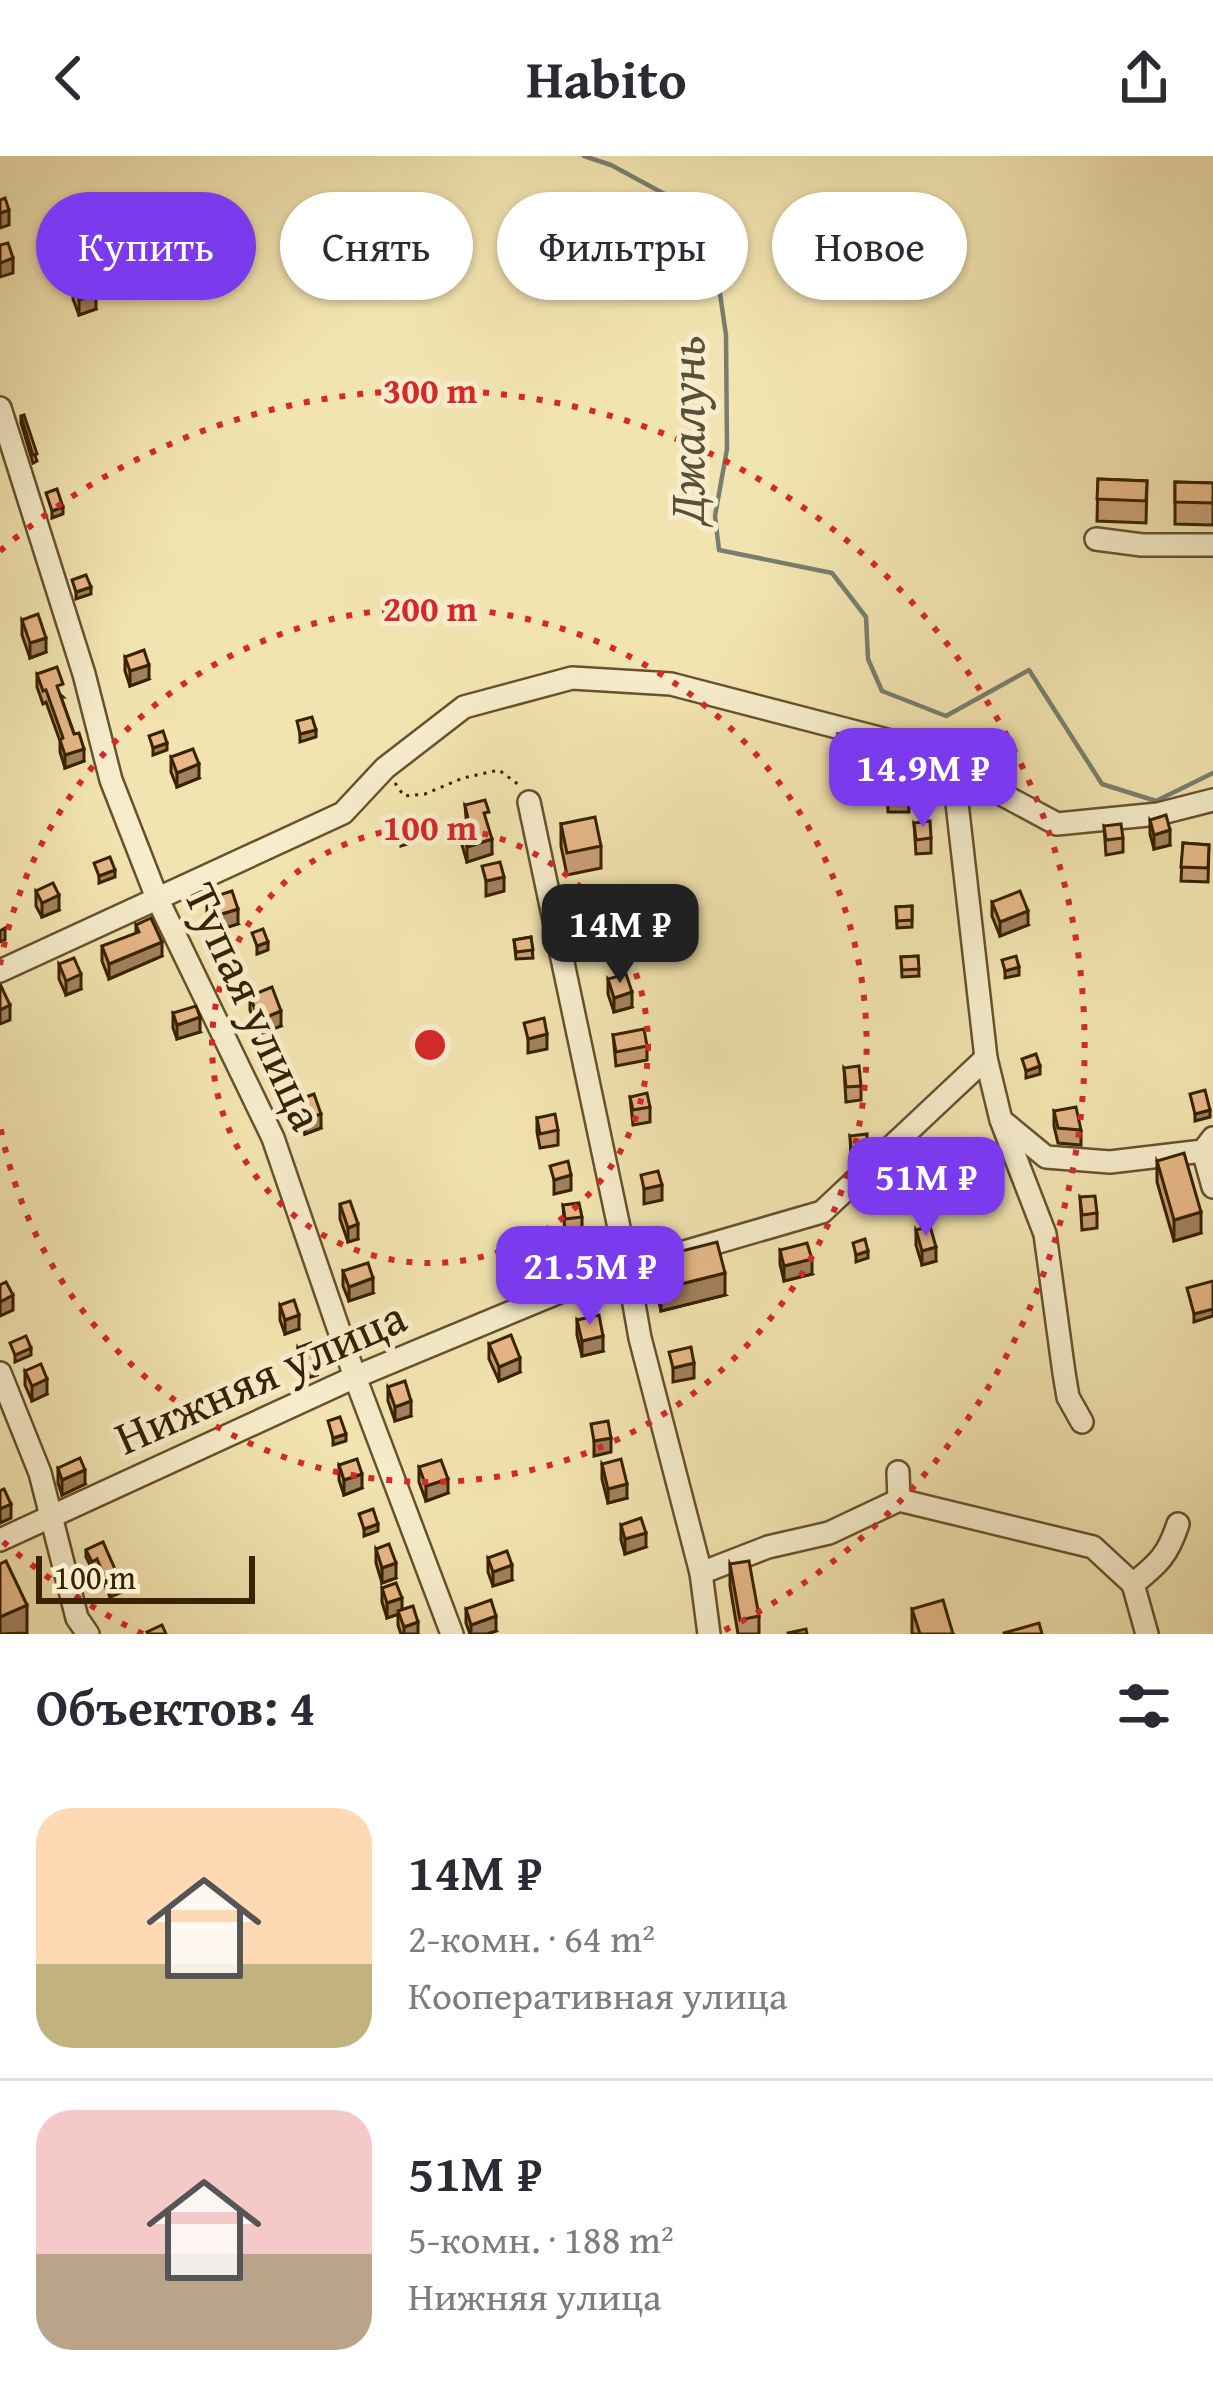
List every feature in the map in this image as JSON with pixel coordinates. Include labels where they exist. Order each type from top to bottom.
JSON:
[{"type":"street","name":"Тупая улица","points":[[0,408],[84,674],[111,780],[157,898],[273,1138],[355,1377],[452,1634]]},
{"type":"street","points":[[1096,538],[1142,545],[1213,544]]},
{"type":"street","points":[[0,971],[343,813],[386,769],[464,707],[572,678],[671,684],[914,747],[1058,824],[1158,814],[1213,800]]},
{"type":"street","points":[[953,769],[986,1058],[1001,1120],[1045,1234],[1068,1397],[1082,1422]]},
{"type":"street","points":[[529,802],[640,1338],[701,1573],[709,1634]]},
{"type":"street","name":"Нижняя улица","points":[[0,1540],[355,1377],[591,1279],[821,1212],[986,1058]]},
{"type":"street","points":[[1001,1120],[1046,1156],[1110,1162],[1208,1145],[1213,1187]]},
{"type":"street","points":[[0,1372],[40,1472],[77,1618],[88,1634]]},
{"type":"street","points":[[898,1472],[899,1500]]},
{"type":"street","points":[[701,1573],[768,1547],[829,1533],[899,1500],[1093,1547],[1132,1584],[1147,1634]]},
{"type":"street","points":[[1132,1584],[1160,1562],[1178,1524]]},
{"type":"path","points":[[386,769],[404,796],[500,770],[518,781],[529,802]]},
{"type":"building","points":[[5,198],[9,210],[0,213],[0,200]]},
{"type":"building","points":[[8,243],[13,258],[0,263],[0,245]]},
{"type":"building","points":[[24,415],[37,454],[33,455]]},
{"type":"building","points":[[1098,479],[1147,481],[1146,501],[1097,499]]},
{"type":"building","points":[[1175,482],[1213,483],[1213,503],[1175,502]]},
{"type":"building","points":[[57,489],[63,507],[52,511],[46,493]]},
{"type":"building","points":[[86,575],[91,587],[76,592],[72,580]]},
{"type":"building","points":[[38,614],[46,638],[30,643],[22,620]]},
{"type":"building","points":[[144,650],[149,665],[130,671],[125,657]]},
{"type":"building","points":[[57,667],[63,684],[57,686],[84,749],[65,755],[63,738],[37,674]]},
{"type":"building","points":[[312,717],[316,730],[300,734],[297,721]]},
{"type":"building","points":[[163,731],[167,743],[153,748],[149,736]]},
{"type":"building","points":[[838,734],[864,735],[865,755],[839,757]]},
{"type":"building","points":[[193,749],[199,764],[177,773],[171,757]]},
{"type":"building","points":[[868,752],[904,752],[909,797],[888,798],[887,774],[868,774]]},
{"type":"building","points":[[485,800],[492,839],[467,847],[462,830],[470,828],[465,805]]},
{"type":"building","points":[[1166,815],[1170,830],[1154,835],[1150,820]]},
{"type":"building","points":[[595,817],[601,846],[567,853],[561,824]]},
{"type":"building","points":[[410,820],[414,835],[401,838],[397,824]]},
{"type":"building","points":[[930,821],[931,838],[916,840],[914,823]]},
{"type":"building","points":[[1121,824],[1123,838],[1106,840],[1104,826]]},
{"type":"building","points":[[1183,843],[1209,845],[1208,868],[1181,867]]},
{"type":"building","points":[[110,857],[115,870],[99,876],[94,863]]},
{"type":"building","points":[[500,862],[504,877],[486,881],[482,866]]},
{"type":"building","points":[[53,883],[59,895],[42,903],[36,891]]},
{"type":"building","points":[[232,891],[238,909],[212,917],[207,899]]},
{"type":"building","points":[[1020,891],[1028,911],[1000,922],[992,902]]},
{"type":"building","points":[[601,896],[605,914],[586,918],[582,900]]},
{"type":"building","points":[[912,906],[912,920],[897,921],[896,907]]},
{"type":"building","points":[[151,918],[162,942],[109,964],[102,946],[139,932],[136,925]]},
{"type":"building","points":[[263,929],[268,942],[257,946],[252,933]]},
{"type":"building","points":[[531,937],[533,950],[516,952],[514,940]]},
{"type":"building","points":[[918,956],[919,969],[902,970],[901,957]]},
{"type":"building","points":[[1016,956],[1019,967],[1005,971],[1002,960]]},
{"type":"building","points":[[74,958],[81,974],[66,981],[59,964]]},
{"type":"building","points":[[626,974],[632,992],[614,998],[608,979]]},
{"type":"building","points":[[0,984],[10,1005],[0,1010]]},
{"type":"building","points":[[272,987],[281,1011],[259,1020],[250,996]]},
{"type":"building","points":[[196,1006],[200,1017],[177,1025],[173,1013]]},
{"type":"building","points":[[544,1018],[547,1034],[528,1039],[524,1023]]},
{"type":"building","points":[[644,1029],[647,1046],[616,1052],[613,1035]]},
{"type":"building","points":[[1036,1054],[1040,1066],[1026,1071],[1022,1059]]},
{"type":"building","points":[[859,1066],[861,1086],[846,1087],[844,1068]]},
{"type":"building","points":[[1205,1090],[1210,1110],[1195,1114],[1190,1094]]},
{"type":"building","points":[[647,1093],[650,1107],[633,1110],[630,1097]]},
{"type":"building","points":[[314,1094],[321,1114],[305,1119],[298,1100]]},
{"type":"building","points":[[1076,1107],[1081,1130],[1058,1128],[1054,1111]]},
{"type":"building","points":[[555,1114],[558,1130],[540,1134],[537,1118]]},
{"type":"building","points":[[867,1134],[862,1147],[851,1148],[850,1136]]},
{"type":"building","points":[[1184,1153],[1201,1212],[1174,1220],[1157,1161]]},
{"type":"building","points":[[568,1161],[571,1175],[554,1180],[550,1166]]},
{"type":"building","points":[[658,1171],[662,1185],[644,1189],[641,1175]]},
{"type":"building","points":[[1095,1196],[1097,1213],[1082,1215],[1080,1197]]},
{"type":"building","points":[[350,1201],[358,1224],[348,1228],[340,1204]]},
{"type":"building","points":[[579,1203],[582,1217],[565,1219],[563,1205]]},
{"type":"building","points":[[930,1226],[936,1247],[922,1251],[916,1230]]},
{"type":"building","points":[[865,1239],[868,1251],[856,1255],[853,1243]]},
{"type":"building","points":[[717,1242],[725,1273],[661,1289],[654,1258]]},
{"type":"building","points":[[807,1243],[812,1259],[784,1266],[780,1250]]},
{"type":"building","points":[[368,1263],[373,1278],[349,1287],[343,1271]]},
{"type":"building","points":[[1213,1281],[1213,1309],[1194,1314],[1187,1288]]},
{"type":"building","points":[[6,1282],[13,1295],[0,1302],[0,1285]]},
{"type":"building","points":[[294,1300],[299,1315],[285,1320],[280,1305]]},
{"type":"building","points":[[599,1315],[603,1336],[582,1341],[577,1320]]},
{"type":"building","points":[[511,1335],[520,1358],[499,1367],[489,1344]]},
{"type":"building","points":[[26,1336],[31,1348],[15,1355],[10,1343]]},
{"type":"building","points":[[311,1343],[317,1361],[304,1365],[298,1348]]},
{"type":"building","points":[[691,1347],[694,1363],[673,1368],[669,1352]]},
{"type":"building","points":[[41,1364],[47,1379],[32,1386],[25,1371]]},
{"type":"building","points":[[405,1381],[411,1401],[395,1407],[388,1387]]},
{"type":"building","points":[[340,1417],[346,1434],[333,1438],[328,1421]]},
{"type":"building","points":[[608,1421],[611,1438],[594,1441],[591,1424]]},
{"type":"building","points":[[80,1458],[85,1470],[62,1480],[58,1468]]},
{"type":"building","points":[[357,1459],[362,1474],[344,1480],[339,1465]]},
{"type":"building","points":[[621,1459],[627,1484],[608,1489],[602,1464]]},
{"type":"building","points":[[441,1460],[448,1479],[426,1486],[419,1467]]},
{"type":"building","points":[[4,1489],[11,1504],[0,1509],[0,1491]]},
{"type":"building","points":[[373,1509],[378,1524],[364,1529],[359,1514]]},
{"type":"building","points":[[641,1518],[646,1533],[625,1539],[621,1525]]},
{"type":"building","points":[[103,1542],[122,1585],[110,1590],[97,1559],[92,1562],[86,1550]]},
{"type":"building","points":[[389,1544],[396,1563],[382,1568],[376,1549]]},
{"type":"building","points":[[507,1551],[512,1565],[493,1572],[488,1558]]},
{"type":"building","points":[[6,1561],[27,1605],[0,1617],[0,1564]]},
{"type":"building","points":[[749,1561],[759,1616],[740,1620],[730,1564]]},
{"type":"building","points":[[396,1583],[402,1598],[387,1603],[382,1588]]},
{"type":"building","points":[[491,1600],[496,1616],[471,1625],[466,1609]]},
{"type":"building","points":[[943,1600],[953,1634],[920,1634],[912,1609]]},
{"type":"building","points":[[413,1606],[418,1622],[404,1627],[398,1611]]},
{"type":"building","points":[[1039,1623],[1042,1634],[1004,1634],[1004,1633]]},
{"type":"building","points":[[162,1625],[166,1634],[148,1634],[147,1632]]},
{"type":"waterway","name":"Джалунь","points":[[584,156],[611,165],[709,218],[726,335],[727,449],[715,516],[719,550],[832,573],[866,617],[868,659],[882,691],[946,716],[1029,670],[1102,784],[1156,801],[1213,773]]}]
